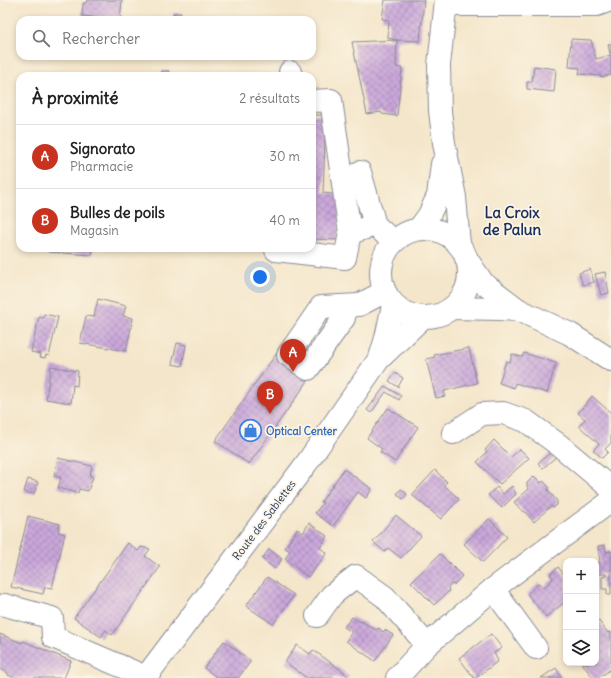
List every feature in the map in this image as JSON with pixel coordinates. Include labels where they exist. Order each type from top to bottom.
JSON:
[{"type":"main road","points":[[611,0],[596,5],[458,5],[446,1],[438,65],[440,111],[444,143],[455,197],[463,252],[469,272],[467,286],[461,298],[452,308],[438,316],[422,318],[406,314],[389,298],[381,279],[381,265],[386,252],[401,236],[419,229],[430,229],[441,232],[451,238],[463,252],[483,283],[519,310],[570,334],[611,360]]},
{"type":"main road","points":[[293,252],[345,258],[350,233],[331,100],[316,101]]},
{"type":"main road","points":[[419,229],[429,215],[438,196],[444,143]]},
{"type":"main road","points":[[360,172],[375,225],[394,242]]},
{"type":"main road","points":[[350,233],[375,225]]},
{"type":"main road","points":[[346,306],[359,305],[389,298]]},
{"type":"main road","points":[[379,359],[386,338],[389,298]]},
{"type":"main road","points":[[452,308],[519,310]]},
{"type":"main road","points":[[379,359],[422,318]]},
{"type":"main road","name":"Route des Sablettes","points":[[145,678],[306,464],[379,359]]},
{"type":"main road","points":[[397,678],[427,645],[610,490],[559,445],[526,421],[502,413],[482,414],[453,433]]},
{"type":"main road","points":[[316,616],[332,594],[356,576],[385,597],[427,645]]},
{"type":"main road","points":[[493,590],[536,648]]},
{"type":"main road","points":[[5,605],[52,618],[53,637],[145,678]]},
{"type":"building","points":[[87,0],[122,0],[120,16],[82,16],[83,3],[86,3]]},
{"type":"building","points":[[385,0],[424,0],[420,41],[388,38],[389,20],[382,19]]},
{"type":"building","points":[[173,13],[181,13],[181,16],[173,16]]},
{"type":"building","points":[[571,39],[591,40],[596,59],[611,55],[611,75],[601,77],[579,74],[580,68],[569,67]]},
{"type":"building","points":[[397,40],[396,67],[402,68],[397,116],[382,114],[381,112],[367,114],[352,42]]},
{"type":"building","points":[[608,44],[611,44],[611,54],[610,54]]},
{"type":"building","points":[[534,66],[556,69],[554,92],[527,89],[527,82],[532,82]]},
{"type":"building","points":[[316,115],[326,115],[323,193],[340,195],[338,240],[316,239]]},
{"type":"building","points":[[48,252],[92,252],[92,255]]},
{"type":"building","points":[[590,269],[594,282],[583,285],[579,273]]},
{"type":"building","points":[[605,272],[609,293],[601,295],[595,274]]},
{"type":"building","points":[[98,299],[126,306],[123,316],[133,318],[126,351],[80,343],[86,316],[94,317]]},
{"type":"building","points":[[44,314],[58,317],[49,356],[46,355],[45,358],[40,357],[41,354],[31,352],[39,317],[43,318]]},
{"type":"building","points":[[177,343],[186,345],[182,366],[172,364]]},
{"type":"building","points":[[469,348],[477,383],[444,391],[445,396],[436,398],[426,359],[435,357],[434,355]]},
{"type":"building","points":[[524,353],[556,363],[547,393],[515,383],[514,388],[499,383],[506,361],[510,362],[512,354],[522,357]]},
{"type":"building","points":[[276,354],[310,378],[249,464],[215,441]]},
{"type":"building","points":[[51,366],[78,371],[77,386],[73,385],[71,403],[46,399]]},
{"type":"building","points":[[395,373],[403,378],[398,387],[389,381]]},
{"type":"building","points":[[385,386],[401,396],[399,400],[386,392],[371,413],[367,410]]},
{"type":"building","points":[[592,396],[611,413],[611,443],[605,449],[608,452],[602,458],[593,450],[599,444],[579,426],[585,419],[578,413]]},
{"type":"building","points":[[388,408],[418,427],[395,462],[380,452],[382,449],[367,438]]},
{"type":"building","points":[[494,440],[511,457],[520,449],[529,458],[500,484],[477,462],[487,452],[485,450]]},
{"type":"building","points":[[552,451],[557,456],[543,468],[538,463]]},
{"type":"building","points":[[58,458],[92,466],[90,476],[93,477],[88,491],[79,489],[78,493],[58,488],[61,478],[54,476]]},
{"type":"building","points":[[344,469],[372,489],[366,498],[358,492],[333,526],[315,513]]},
{"type":"building","points":[[435,470],[447,482],[444,485],[459,499],[441,519],[412,495]]},
{"type":"building","points":[[534,476],[541,483],[543,481],[549,487],[548,490],[557,501],[557,505],[553,508],[551,506],[534,522],[514,502],[529,489],[527,483]]},
{"type":"building","points":[[28,479],[38,482],[34,494],[24,492]]},
{"type":"building","points":[[512,486],[516,494],[502,508],[488,495],[497,487],[503,494]]},
{"type":"building","points":[[401,489],[407,494],[403,499],[397,494]]},
{"type":"building","points":[[396,515],[421,536],[401,558],[388,548],[385,552],[373,542]]},
{"type":"building","points":[[28,516],[60,524],[58,532],[65,534],[52,588],[45,587],[43,594],[11,587]]},
{"type":"building","points":[[489,519],[507,537],[483,562],[464,544]]},
{"type":"building","points":[[309,523],[327,536],[320,548],[327,553],[308,577],[285,559],[290,551],[285,548],[297,529],[303,533]]},
{"type":"building","points":[[128,543],[138,551],[141,547],[150,549],[145,556],[160,567],[112,635],[106,630],[101,637],[74,618]]},
{"type":"building","points":[[605,545],[606,552],[611,551],[611,595],[607,595],[607,589],[602,589],[602,577],[607,576],[606,574],[599,574],[600,563],[598,546]]},
{"type":"building","points":[[269,549],[282,559],[275,569],[262,559]]},
{"type":"building","points":[[440,554],[462,576],[454,585],[451,584],[448,588],[449,591],[434,605],[411,582]]},
{"type":"building","points":[[558,567],[563,573],[563,603],[546,617],[527,594],[539,583],[543,588],[553,579],[550,574]]},
{"type":"building","points":[[267,577],[294,595],[273,624],[246,606]]},
{"type":"building","points":[[352,617],[376,630],[378,628],[383,632],[385,630],[393,635],[375,661],[346,641],[352,632],[344,627]]},
{"type":"building","points":[[599,621],[608,633],[611,632],[611,669],[598,678],[593,678],[584,666],[599,666]]},
{"type":"building","points":[[0,634],[22,643],[23,641],[71,661],[64,678],[15,678],[8,675],[8,673],[0,669]]},
{"type":"building","points":[[491,634],[502,648],[494,653],[498,661],[474,678],[459,658]]},
{"type":"building","points":[[224,641],[251,661],[238,678],[218,678],[204,668]]},
{"type":"building","points":[[297,645],[310,654],[313,650],[349,677],[307,678],[285,662]]},
{"type":"building","points":[[556,668],[562,678],[541,678]]},
{"type":"place","name":"Signorato","points":[[293,372]]},
{"type":"place","name":"Bulles de poils","points":[[270,414]]},
{"type":"place","name":"Optical Center","points":[[251,431]]},
{"type":"district","name":"La Croix de Palun","points":[[512,220]]}]
